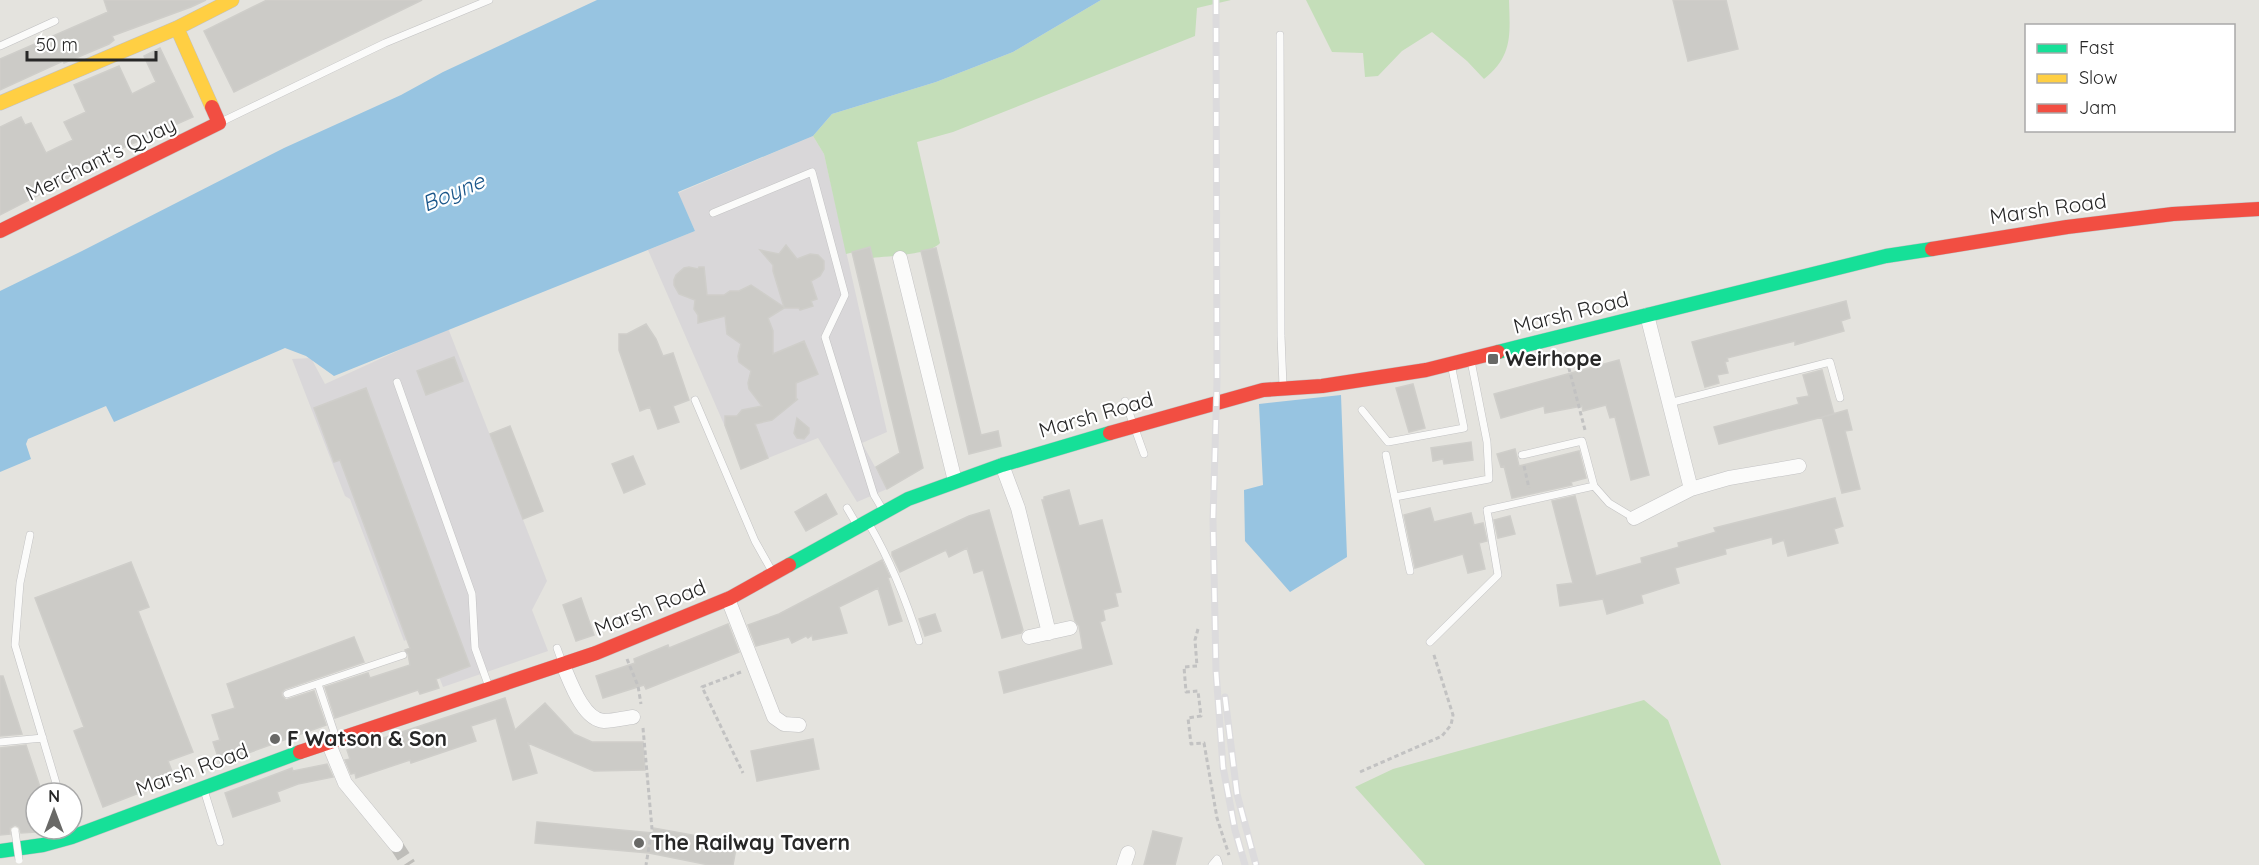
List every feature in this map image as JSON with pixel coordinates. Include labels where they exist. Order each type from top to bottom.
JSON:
[{"type":"main road","points":[[0,103],[177,28],[232,0]]},
{"type":"main road","points":[[177,28],[219,123]]},
{"type":"main road","name":"Merchant's Quay","points":[[0,231],[219,123]]},
{"type":"main road","name":"Marsh Road","points":[[84,829],[332,741],[563,665],[621,643],[729,598],[908,499],[1002,465],[1134,426],[1263,390],[1332,385],[1426,370],[1886,256],[1961,243],[2173,214],[2259,209]]},
{"type":"main road","name":"Marsh Road","points":[[0,850],[43,845],[52,841]]},
{"type":"street","points":[[900,258],[955,481]]},
{"type":"street","points":[[1647,315],[1691,489]]},
{"type":"street","points":[[1002,465],[1018,508],[1049,633]]},
{"type":"street","points":[[1634,518],[1691,489],[1729,478],[1798,466]]},
{"type":"street","points":[[729,598],[753,667],[774,717],[784,724],[799,724]]},
{"type":"street","points":[[1029,638],[1070,628]]},
{"type":"street","points":[[563,665],[575,694],[591,714],[602,721],[639,717]]},
{"type":"street","points":[[332,741],[345,783],[396,845]]},
{"type":"lane","points":[[219,123],[385,43],[489,0]]},
{"type":"lane","points":[[0,46],[55,21]]},
{"type":"lane","points":[[1280,35],[1281,336],[1284,389]]},
{"type":"lane","points":[[713,213],[812,172],[845,295],[825,336],[874,495],[884,513]]},
{"type":"lane","points":[[1395,497],[1489,479],[1487,442],[1470,359]]},
{"type":"lane","points":[[1669,403],[1830,362],[1840,398]]},
{"type":"lane","points":[[1362,410],[1388,442],[1464,428],[1451,364]]},
{"type":"lane","points":[[397,382],[472,594],[475,648],[490,690]]},
{"type":"lane","points":[[695,400],[755,542],[773,574]]},
{"type":"lane","points":[[1125,401],[1144,454]]},
{"type":"lane","points":[[1522,455],[1582,441],[1594,486],[1609,503],[1634,518]]},
{"type":"lane","points":[[1386,455],[1410,571]]},
{"type":"lane","points":[[1430,642],[1498,575],[1487,510],[1594,486]]},
{"type":"lane","points":[[847,508],[888,556],[919,641]]},
{"type":"lane","points":[[30,536],[20,583],[15,645],[56,781]]},
{"type":"lane","points":[[557,648],[563,665]]},
{"type":"lane","points":[[287,694],[403,655]]},
{"type":"lane","points":[[318,684],[332,741]]},
{"type":"lane","points":[[0,742],[43,738]]},
{"type":"lane","points":[[203,788],[220,842]]},
{"type":"lane","points":[[15,831],[19,863]]},
{"type":"lane","points":[[1212,865],[1217,859],[1219,865]]},
{"type":"path","points":[[1561,337],[1586,428],[1582,441]]},
{"type":"path","points":[[1522,455],[1532,499]]},
{"type":"path","points":[[1198,629],[1195,640],[1197,666],[1184,668],[1186,692],[1198,691],[1201,717],[1188,718],[1191,744],[1204,743],[1217,818],[1229,856]]},
{"type":"path","points":[[621,643],[638,686],[639,717],[652,829],[646,865]]},
{"type":"path","points":[[1360,772],[1443,736],[1451,725],[1453,715],[1434,655]]},
{"type":"path","points":[[743,773],[702,687],[753,667]]},
{"type":"shaded area","points":[[813,136],[824,154],[887,432],[862,443],[887,489],[857,502],[818,438],[741,469],[726,429],[648,250],[695,231],[678,193]]},
{"type":"shaded area","points":[[448,328],[547,581],[532,610],[548,651],[443,687],[422,632],[404,641],[350,499],[345,496],[292,359],[311,358],[325,384]]},
{"type":"green space","points":[[1101,0],[1231,0],[1197,8],[1195,36],[953,132],[917,142],[940,243],[927,250],[898,256],[872,258],[870,248],[846,254],[824,154],[813,136],[832,114],[936,82],[1013,52]]},
{"type":"green space","points":[[1306,0],[1509,0],[1508,44],[1500,62],[1484,79],[1467,61],[1432,32],[1402,51],[1378,76],[1365,77],[1363,53],[1332,52]]},
{"type":"green space","points":[[1644,700],[1668,720],[1721,865],[1425,865],[1355,787],[1393,769]]},
{"type":"water","name":"Boyne","points":[[597,0],[1101,0],[1013,52],[936,82],[832,114],[813,136],[678,192],[695,231],[334,376],[306,356],[285,348],[114,422],[106,406],[28,439],[26,444],[31,459],[0,472],[0,291],[284,148],[401,95],[443,72]]},
{"type":"water","points":[[1341,395],[1347,557],[1290,592],[1245,541],[1244,490],[1263,485],[1259,404]]},
{"type":"building","points":[[104,0],[206,0],[112,36],[114,40],[109,44],[64,63],[63,61],[0,90],[0,59],[108,12]]},
{"type":"building","points":[[267,0],[422,0],[234,92],[204,31]]},
{"type":"building","points":[[1673,0],[1726,0],[1738,49],[1688,61]]},
{"type":"building","points":[[160,48],[193,117],[107,155],[109,159],[0,215],[0,127],[21,117],[25,125],[31,123],[46,153],[73,140],[64,122],[86,112],[74,85],[119,66],[132,94],[156,82],[144,56]]},
{"type":"building","points":[[786,245],[797,259],[810,254],[818,255],[824,261],[824,269],[820,276],[811,281],[817,299],[811,301],[813,306],[800,310],[799,308],[784,308],[768,318],[773,331],[773,354],[804,341],[818,374],[796,383],[796,400],[798,399],[772,420],[755,424],[768,458],[741,469],[725,425],[725,416],[737,416],[742,410],[762,406],[749,389],[751,371],[739,362],[741,344],[727,334],[725,316],[698,323],[698,315],[694,309],[695,300],[679,294],[674,280],[684,268],[704,267],[707,295],[724,295],[751,285],[784,307],[773,265],[760,250],[779,254]]},
{"type":"building","points":[[870,247],[923,468],[887,489],[876,467],[900,453],[852,252]]},
{"type":"building","points":[[936,248],[981,435],[998,431],[1001,446],[969,454],[921,251]]},
{"type":"building","points":[[1846,301],[1850,318],[1841,321],[1844,331],[1795,345],[1795,341],[1727,358],[1728,361],[1725,362],[1728,373],[1717,375],[1719,383],[1705,387],[1692,342]]},
{"type":"building","points":[[646,324],[663,356],[673,353],[689,400],[673,406],[679,422],[658,429],[650,407],[640,411],[619,350],[619,334],[627,334]]},
{"type":"building","points":[[454,357],[463,381],[426,395],[417,371]]},
{"type":"building","points":[[1619,360],[1649,475],[1631,480],[1615,417],[1610,418],[1606,405],[1583,411],[1582,406],[1545,413],[1544,406],[1501,418],[1494,394]]},
{"type":"building","points":[[1822,370],[1834,414],[1719,444],[1714,427],[1799,404],[1797,398],[1809,396],[1803,375]]},
{"type":"building","points":[[1413,384],[1425,428],[1409,432],[1396,388]]},
{"type":"building","points":[[366,388],[470,666],[436,679],[439,688],[420,694],[418,690],[335,718],[325,687],[368,673],[370,678],[410,665],[405,650],[410,648],[340,460],[334,462],[314,408]]},
{"type":"building","points":[[1847,410],[1852,430],[1845,431],[1860,489],[1842,493],[1822,417]]},
{"type":"building","points":[[797,418],[809,428],[809,433],[804,439],[797,438],[794,433]]},
{"type":"building","points":[[510,426],[543,511],[523,519],[490,434]]},
{"type":"building","points":[[1471,442],[1473,460],[1444,464],[1443,459],[1433,461],[1431,448]]},
{"type":"building","points":[[1515,449],[1519,466],[1579,451],[1586,478],[1571,482],[1572,485],[1512,498],[1504,466],[1501,467],[1497,454]]},
{"type":"building","points":[[633,456],[645,484],[624,493],[612,464]]},
{"type":"building","points":[[1069,490],[1079,526],[1102,520],[1121,592],[1115,593],[1118,606],[1103,610],[1105,620],[1100,622],[1112,664],[1004,693],[999,672],[1083,649],[1079,626],[1075,621],[1042,500],[1044,497]]},
{"type":"building","points":[[826,494],[837,514],[806,531],[795,512]]},
{"type":"building","points":[[1575,496],[1596,576],[1642,563],[1641,558],[1679,547],[1678,543],[1716,532],[1714,528],[1835,498],[1843,526],[1834,529],[1838,543],[1788,556],[1784,540],[1773,544],[1772,537],[1725,549],[1726,554],[1675,568],[1679,583],[1641,595],[1643,603],[1607,614],[1603,599],[1560,606],[1557,585],[1573,583],[1552,501]]},
{"type":"building","points":[[1430,508],[1434,522],[1471,513],[1474,525],[1483,523],[1487,541],[1479,543],[1485,569],[1468,573],[1463,554],[1415,568],[1404,515]]},
{"type":"building","points":[[989,510],[1023,630],[1021,633],[1002,638],[983,570],[974,573],[967,548],[949,557],[946,550],[900,572],[892,555],[892,552],[969,516]]},
{"type":"building","points":[[1510,516],[1515,534],[1498,538],[1494,520]]},
{"type":"building","points":[[882,560],[890,577],[888,578],[902,621],[889,625],[878,588],[839,607],[847,633],[813,640],[812,635],[808,638],[806,636],[792,643],[789,637],[756,646],[748,625],[779,614]]},
{"type":"building","points":[[131,562],[149,607],[138,611],[193,752],[168,761],[175,779],[103,807],[74,731],[84,727],[35,598]]},
{"type":"building","points":[[581,598],[594,635],[576,641],[563,605]]},
{"type":"building","points":[[935,614],[941,631],[925,636],[919,619]]},
{"type":"building","points":[[728,624],[739,652],[646,689],[644,685],[603,698],[596,676],[635,663],[634,659],[668,645],[669,648]]},
{"type":"building","points":[[354,637],[364,662],[282,692],[286,700],[314,691],[326,725],[220,763],[213,742],[220,740],[212,715],[235,708],[227,684]]},
{"type":"building","points":[[0,676],[3,676],[22,734],[0,736]]},
{"type":"building","points":[[505,698],[515,730],[545,703],[574,734],[592,742],[643,742],[645,770],[594,771],[528,743],[537,773],[513,780],[496,718],[471,726],[476,741],[411,763],[410,760],[356,778],[355,773],[351,774],[345,760],[350,759],[347,750]]},
{"type":"building","points":[[813,739],[819,769],[757,781],[751,751]]},
{"type":"building","points":[[26,745],[38,781],[24,781],[24,833],[21,833],[19,827],[15,825],[10,828],[10,834],[0,835],[0,748]]},
{"type":"building","points":[[327,764],[333,777],[298,784],[277,792],[280,801],[233,817],[225,793],[292,768],[293,771]]},
{"type":"building","points":[[537,822],[653,833],[654,828],[737,843],[733,865],[709,865],[649,853],[535,843]]},
{"type":"building","points":[[1153,831],[1182,838],[1175,865],[1144,865]]},
{"type":"tunnel","points":[[396,845],[409,865]]},
{"type":"railway","points":[[1216,0],[1217,380],[1213,520],[1216,671],[1223,767],[1235,830],[1245,865]]},
{"type":"railway","points":[[1225,697],[1237,794],[1256,865]]},
{"type":"traffic: fast","points":[[1498,352],[1886,256],[1932,249]]},
{"type":"traffic: fast","points":[[789,565],[908,499],[1002,465],[1110,433]]},
{"type":"traffic: fast","points":[[0,851],[43,845],[72,837],[300,752]]},
{"type":"traffic: slow","points":[[0,103],[177,28],[232,0]]},
{"type":"traffic: slow","points":[[177,28],[212,107]]},
{"type":"traffic: jam","points":[[0,231],[219,123],[212,107]]},
{"type":"traffic: jam","points":[[1932,249],[2067,227],[2173,214],[2259,209]]},
{"type":"traffic: jam","points":[[1110,433],[1263,390],[1322,386],[1426,370],[1498,352]]},
{"type":"traffic: jam","points":[[300,752],[596,653],[730,598],[789,565]]},
{"type":"place","name":"Weirhope","points":[[1493,359]]},
{"type":"place","name":"F Watson & Son","points":[[275,739]]},
{"type":"place","name":"The Railway Tavern","points":[[639,843]]}]
